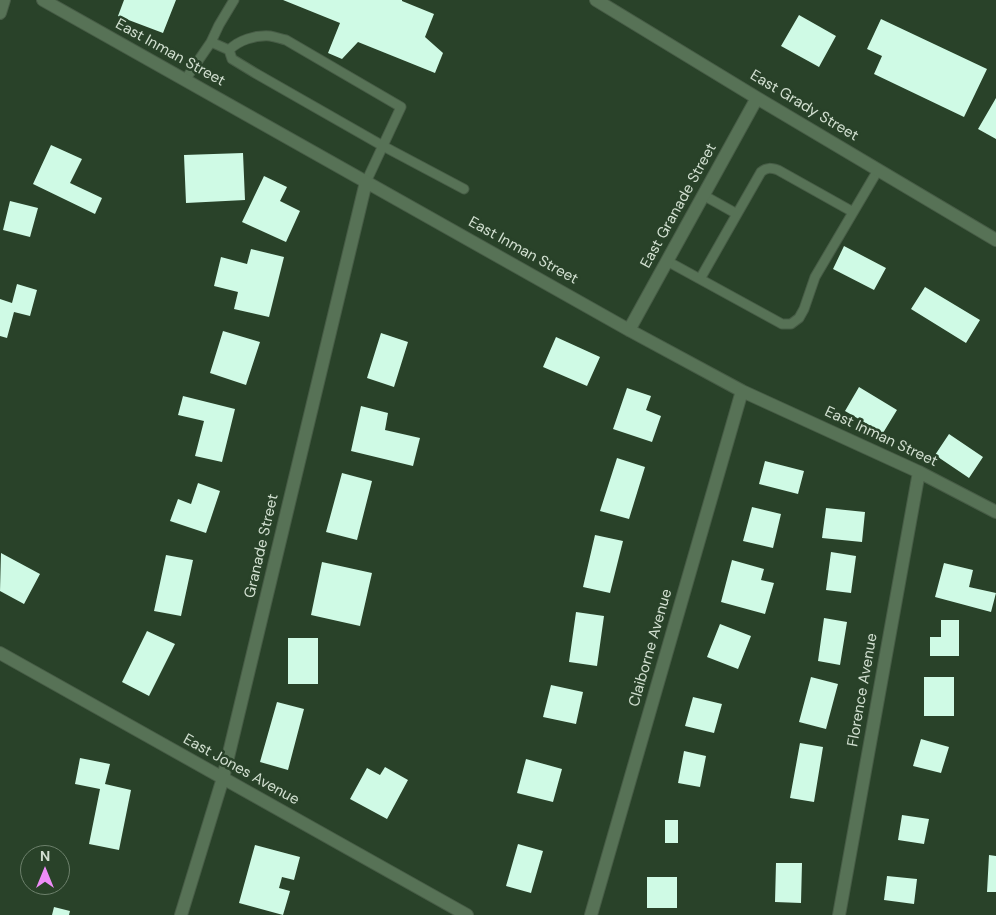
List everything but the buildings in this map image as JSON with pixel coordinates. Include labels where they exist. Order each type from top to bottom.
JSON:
[{"type":"street","points":[[0,13],[4,0]]},
{"type":"street","name":"East Inman Street","points":[[43,0],[629,330],[742,390],[920,472],[996,512]]},
{"type":"street","name":"East Grady Street","points":[[596,0],[996,240]]},
{"type":"street","name":"East Granade Street","points":[[629,330],[757,98]]},
{"type":"street","name":"Granade Street","points":[[181,915],[222,778],[366,182]]},
{"type":"street","name":"Claiborne Avenue","points":[[591,915],[742,390]]},
{"type":"street","name":"Florence Avenue","points":[[840,915],[920,472]]},
{"type":"street","name":"East Jones Avenue","points":[[0,653],[466,915]]},
{"type":"lane","points":[[185,80],[211,42],[234,0]]},
{"type":"lane","points":[[228,50],[249,38],[270,36],[286,40],[401,106],[366,182]]},
{"type":"lane","points":[[211,42],[228,50],[232,59],[383,146],[464,189]]},
{"type":"lane","points":[[700,279],[761,172],[765,169],[778,170],[853,212]]},
{"type":"lane","points":[[667,261],[782,324],[791,324],[799,318],[815,277],[878,170]]},
{"type":"lane","points":[[703,195],[737,214]]}]
